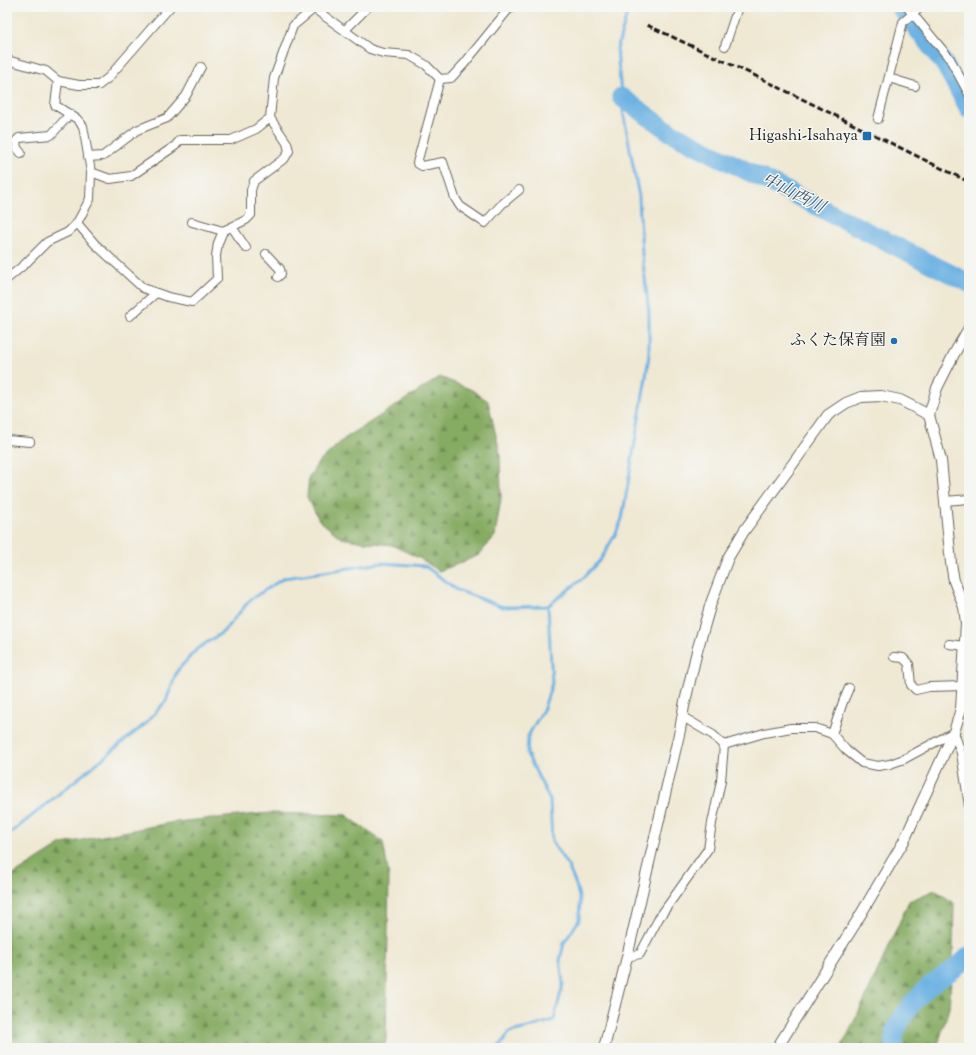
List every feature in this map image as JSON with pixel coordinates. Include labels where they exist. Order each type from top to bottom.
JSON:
[{"type":"street","points":[[7,60],[46,71],[58,81],[79,85],[98,85],[108,78],[170,7]]},
{"type":"street","points":[[345,30],[368,7]]},
{"type":"street","points":[[440,79],[451,78],[512,7]]},
{"type":"street","points":[[725,46],[738,7]]},
{"type":"street","points":[[878,119],[903,22],[911,11],[921,7]]},
{"type":"street","points":[[77,223],[96,244],[143,288],[168,297],[192,302],[217,279],[216,256],[218,243],[224,231],[246,220],[251,215],[251,190],[254,181],[285,158],[289,151],[287,143],[270,118],[274,78],[293,26],[314,8],[370,49],[383,53],[409,55],[426,64],[440,79]]},
{"type":"street","points":[[911,11],[950,58],[969,94]]},
{"type":"street","points":[[88,157],[103,156],[137,130],[167,118],[186,96],[201,67]]},
{"type":"street","points":[[889,78],[915,86]]},
{"type":"street","points":[[440,79],[417,163],[422,166],[443,162],[455,198],[460,206],[485,223],[501,205],[519,190]]},
{"type":"street","points":[[7,279],[25,264],[47,242],[68,232],[77,223],[90,198],[91,172],[83,126],[77,119],[55,105],[58,81]]},
{"type":"street","points":[[21,153],[17,148],[16,141],[19,138],[51,135],[70,114]]},
{"type":"street","points":[[91,172],[110,179],[131,176],[175,146],[180,140],[231,140],[256,129],[270,118]]},
{"type":"street","points":[[192,222],[224,231]]},
{"type":"street","points":[[232,227],[246,248]]},
{"type":"street","points":[[266,254],[280,269],[281,274],[278,277]]},
{"type":"street","points":[[130,316],[156,293]]},
{"type":"street","points":[[777,1048],[855,924],[904,841],[954,732],[961,709],[966,623],[964,607],[954,581],[941,460],[930,415],[937,388],[969,328]]},
{"type":"street","points":[[604,1048],[627,958],[697,651],[711,603],[728,558],[744,531],[828,415],[846,403],[860,397],[881,396],[900,400],[930,415]]},
{"type":"street","points":[[7,440],[30,442]]},
{"type":"street","points":[[945,501],[969,499]]},
{"type":"street","points":[[964,607],[969,594]]},
{"type":"street","points":[[949,644],[965,646]]},
{"type":"street","points":[[894,658],[903,658],[909,664],[911,685],[915,693],[928,687],[963,686]]},
{"type":"street","points":[[832,734],[849,688]]},
{"type":"street","points":[[683,717],[713,735],[724,745]]},
{"type":"street","points":[[724,745],[764,733],[790,728],[815,728],[832,734],[846,750],[862,763],[878,766],[904,759],[954,732]]},
{"type":"street","points":[[954,732],[961,753],[969,806]]},
{"type":"street","points":[[627,958],[640,954],[659,918],[708,848],[721,781],[724,745]]},
{"type":"green space","points":[[440,377],[472,390],[488,401],[500,453],[501,498],[495,536],[479,555],[439,571],[421,559],[392,545],[341,538],[319,520],[307,497],[309,477],[318,463],[344,439]]},
{"type":"green space","points":[[270,813],[346,815],[383,842],[389,877],[386,1039],[384,1048],[7,1048],[7,879],[62,844],[174,822]]},
{"type":"green space","points":[[935,890],[954,903],[953,953],[949,1008],[937,1048],[841,1048],[909,901]]},
{"type":"waterway","points":[[7,836],[144,725],[166,701],[177,671],[197,649],[223,632],[251,599],[284,578],[382,563],[425,566],[457,590],[503,607],[548,606],[583,578],[601,559],[622,519],[649,354],[649,312],[642,254],[639,197],[622,106],[617,49],[629,7]]},
{"type":"waterway","name":"中山西川","points":[[900,7],[945,65],[969,109]]},
{"type":"waterway","name":"中山西川","points":[[621,97],[670,132],[969,283]]},
{"type":"waterway","points":[[498,1048],[510,1032],[554,1020],[563,984],[560,960],[564,943],[579,920],[580,901],[576,885],[568,866],[552,842],[550,800],[527,754],[528,736],[544,708],[552,683],[548,606]]},
{"type":"waterway","name":"中山西川","points":[[894,1048],[895,1033],[898,1026],[917,998],[927,988],[954,969],[969,956]]},
{"type":"railway","points":[[647,25],[762,79],[969,182]]},
{"type":"place","name":"Higashi-Isahaya","points":[[867,136]]},
{"type":"place","name":"ふくた保育園","points":[[894,341]]}]
